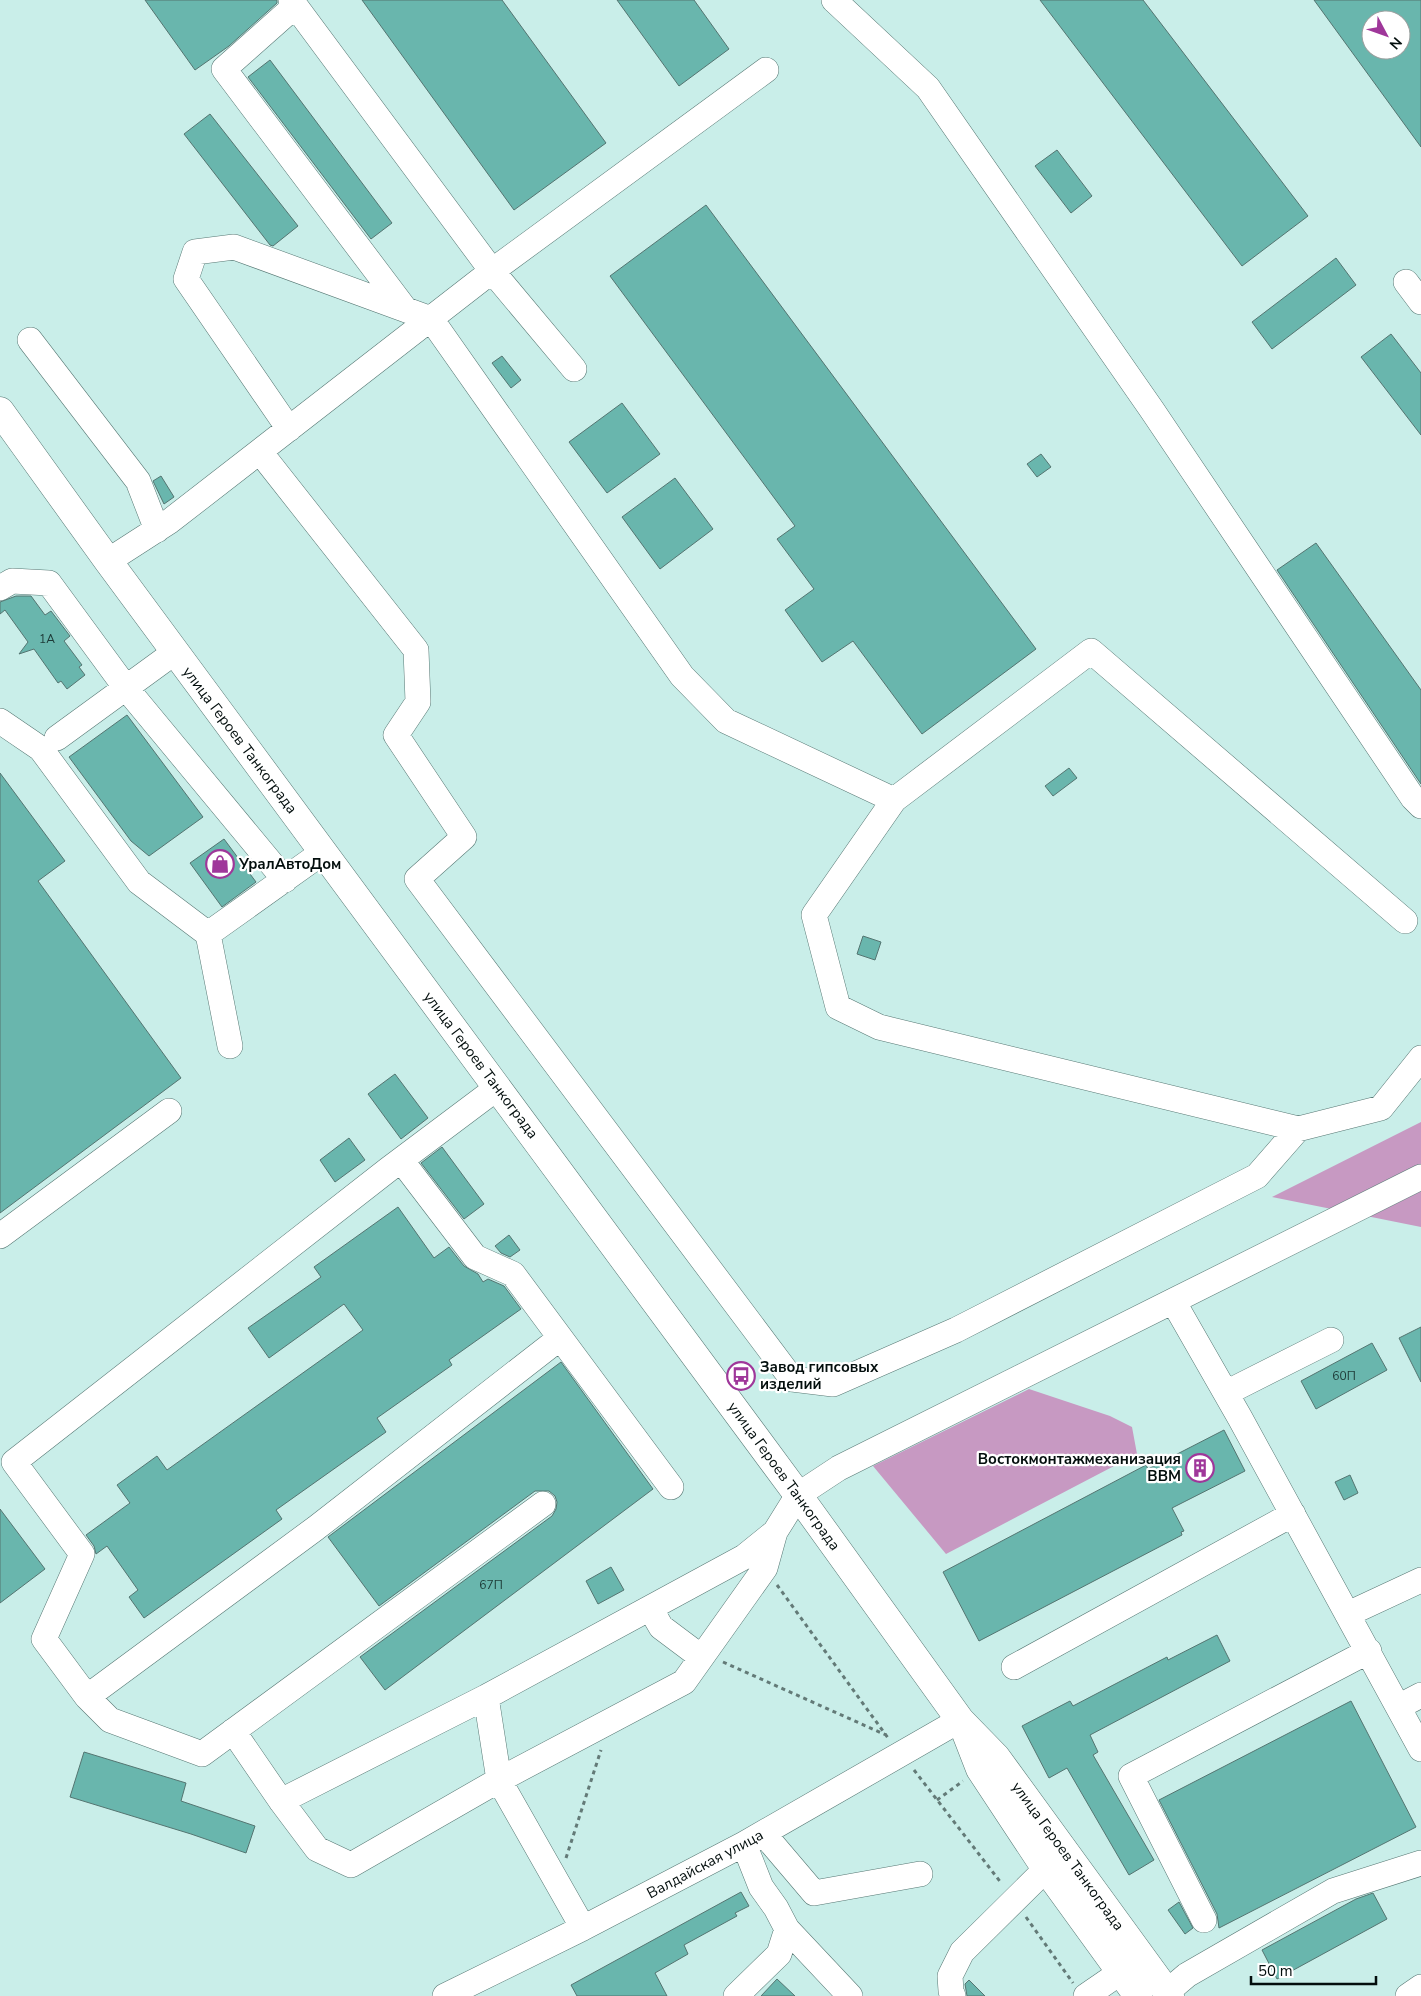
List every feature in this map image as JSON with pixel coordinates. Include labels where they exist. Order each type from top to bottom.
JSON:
[{"type":"main road","name":"улица Героев Танкограда","points":[[0,411],[108,561],[798,1495],[960,1720],[996,1757],[1168,1994]]},
{"type":"main road","name":"улица Героев Танкограда","points":[[960,1720],[980,1769],[1046,1869],[1138,1996]]},
{"type":"street","points":[[405,310],[224,69],[293,3],[492,272],[574,369]]},
{"type":"street","points":[[849,5],[928,88],[1152,410],[1413,798],[1421,806]]},
{"type":"street","points":[[108,561],[157,530],[492,272],[766,70]]},
{"type":"street","points":[[289,429],[186,278],[195,252],[234,247],[431,319],[682,676],[726,721],[894,800]]},
{"type":"street","points":[[1406,282],[1421,302]]},
{"type":"street","points":[[30,340],[138,481],[157,530]]},
{"type":"street","points":[[260,452],[416,650],[418,702],[396,735],[464,837],[417,879],[792,1379],[833,1384],[956,1330],[1258,1176],[1298,1129]]},
{"type":"street","points":[[0,588],[12,581],[49,583],[126,688],[285,880]]},
{"type":"street","points":[[1405,921],[1091,651],[894,800],[814,915],[838,1007],[878,1027],[1298,1129],[1381,1108],[1421,1058]]},
{"type":"street","points":[[58,738],[175,652]]},
{"type":"street","points":[[0,721],[41,749],[139,882],[208,934],[230,1046]]},
{"type":"street","points":[[208,934],[323,852]]},
{"type":"street","points":[[497,1088],[401,1160],[7,1467],[82,1554],[44,1639],[87,1697],[110,1720],[202,1754],[542,1504]]},
{"type":"street","points":[[0,1236],[169,1110]]},
{"type":"street","points":[[401,1160],[475,1257],[513,1274],[671,1487]]},
{"type":"street","points":[[233,1731],[317,1849],[351,1864],[499,1780],[684,1682],[765,1568],[775,1532],[798,1495],[839,1468],[1421,1177]]},
{"type":"street","points":[[1173,1301],[1294,1514],[1421,1749]]},
{"type":"street","points":[[87,1697],[316,1528],[560,1338]]},
{"type":"street","points":[[1226,1393],[1331,1340]]},
{"type":"street","points":[[1014,1666],[1294,1514]]},
{"type":"street","points":[[281,1801],[486,1697],[744,1557],[775,1532]]},
{"type":"street","points":[[1348,1614],[1421,1580]]},
{"type":"street","points":[[650,1608],[661,1627],[703,1655]]},
{"type":"street","points":[[1204,1920],[1131,1776],[1369,1651]]},
{"type":"street","points":[[1398,1707],[1421,1695]]},
{"type":"street","points":[[486,1697],[499,1780],[583,1928]]},
{"type":"street","name":"Валдайская улица","points":[[445,1996],[583,1928],[754,1838],[893,1745],[960,1720]]},
{"type":"street","points":[[754,1838],[814,1893],[920,1874]]},
{"type":"street","points":[[754,1838],[761,1887],[776,1908],[787,1929],[850,1996]]},
{"type":"street","points":[[1168,1994],[1187,1975],[1333,1891],[1421,1864]]},
{"type":"street","points":[[953,1996],[950,1991],[950,1976],[962,1952],[1046,1869]]},
{"type":"street","points":[[736,1996],[779,1954],[787,1929]]},
{"type":"street","points":[[1081,1992],[1120,1972]]},
{"type":"street","points":[[1408,1996],[1421,1987]]},
{"type":"path","points":[[765,1568],[893,1745],[916,1772],[1014,1900],[1081,1992]]},
{"type":"path","points":[[703,1655],[893,1745]]},
{"type":"path","points":[[558,1884],[610,1721]]},
{"type":"shaded area","points":[[1421,1122],[1421,1227],[1272,1197]]},
{"type":"shaded area","points":[[1029,1389],[1110,1416],[1132,1427],[1137,1454],[946,1554],[873,1466]]},
{"type":"building","points":[[145,0],[277,0],[277,3],[229,46],[195,70]]},
{"type":"building","points":[[362,0],[502,0],[606,143],[514,210]]},
{"type":"building","points":[[617,0],[694,0],[729,49],[679,86]]},
{"type":"building","points":[[1040,0],[1143,0],[1308,216],[1242,266]]},
{"type":"building","points":[[1314,0],[1421,0],[1421,147]]},
{"type":"building","points":[[270,60],[392,223],[371,239],[248,77]]},
{"type":"building","points":[[210,114],[298,226],[273,246],[270,245],[184,134]]},
{"type":"building","points":[[1057,150],[1092,196],[1071,213],[1035,166]]},
{"type":"building","points":[[706,205],[1036,649],[922,734],[853,641],[822,662],[785,610],[814,589],[777,539],[795,526],[610,276]]},
{"type":"building","points":[[1336,258],[1356,285],[1272,349],[1252,322]]},
{"type":"building","points":[[1391,334],[1421,373],[1421,435],[1361,357]]},
{"type":"building","points":[[502,356],[521,380],[511,388],[492,363]]},
{"type":"building","points":[[622,403],[660,454],[607,493],[569,442]]},
{"type":"building","points":[[1041,454],[1051,467],[1037,477],[1027,464]]},
{"type":"building","points":[[161,476],[174,497],[164,504],[153,481]]},
{"type":"building","points":[[675,478],[713,529],[660,569],[622,517]]},
{"type":"building","points":[[1316,543],[1421,690],[1421,784],[1277,570]]},
{"type":"building","points":[[16,596],[31,596],[45,615],[51,611],[70,636],[64,641],[82,665],[79,667],[85,675],[67,689],[61,681],[58,683],[34,649],[19,654],[28,642],[5,610],[0,614],[0,602]]},
{"type":"building","points":[[127,715],[203,817],[149,856],[131,841],[69,757]]},
{"type":"building","points":[[1069,768],[1077,778],[1053,796],[1045,786]]},
{"type":"building","points":[[0,773],[65,861],[38,881],[181,1078],[0,1213]]},
{"type":"building","points":[[224,839],[256,882],[222,907],[190,863]]},
{"type":"building","points":[[863,936],[881,942],[875,960],[857,954]]},
{"type":"building","points":[[395,1074],[428,1118],[401,1139],[368,1094]]},
{"type":"building","points":[[349,1138],[365,1160],[335,1182],[320,1160]]},
{"type":"building","points":[[442,1147],[484,1204],[464,1219],[421,1163]]},
{"type":"building","points":[[398,1207],[434,1258],[449,1247],[464,1266],[478,1274],[483,1282],[488,1279],[504,1286],[521,1309],[449,1360],[452,1365],[377,1418],[386,1432],[276,1510],[282,1519],[144,1618],[129,1597],[138,1590],[107,1546],[96,1554],[94,1546],[86,1535],[130,1503],[117,1485],[157,1456],[167,1470],[363,1330],[344,1304],[269,1358],[248,1328],[321,1277],[314,1267]]},
{"type":"building","points":[[509,1235],[520,1250],[510,1257],[501,1253],[495,1246]]},
{"type":"building","points":[[1421,1327],[1421,1382],[1399,1338]]},
{"type":"building","points":[[1372,1343],[1387,1370],[1316,1409],[1301,1381]]},
{"type":"building","points":[[561,1362],[653,1489],[385,1690],[360,1657],[552,1516],[556,1509],[557,1502],[555,1496],[549,1491],[535,1491],[379,1606],[328,1537]]},
{"type":"building","points":[[1224,1430],[1245,1471],[1172,1508],[1184,1531],[1181,1532],[1182,1535],[979,1641],[943,1572],[1146,1465],[1148,1469]]},
{"type":"building","points":[[1350,1475],[1358,1493],[1344,1500],[1335,1482]]},
{"type":"building","points":[[0,1509],[45,1569],[0,1603]]},
{"type":"building","points":[[611,1567],[624,1590],[598,1604],[586,1581]]},
{"type":"building","points":[[1217,1635],[1230,1661],[1090,1735],[1098,1752],[1093,1755],[1154,1860],[1129,1875],[1067,1768],[1049,1778],[1022,1726],[1070,1701],[1073,1706],[1167,1657],[1168,1660]]},
{"type":"building","points":[[1351,1701],[1416,1827],[1219,1928],[1217,1914],[1159,1800]]},
{"type":"building","points":[[84,1752],[186,1783],[181,1801],[255,1826],[246,1853],[70,1797]]},
{"type":"building","points":[[741,1892],[749,1906],[735,1913],[737,1916],[684,1945],[688,1954],[655,1973],[667,1996],[577,1996],[571,1985]]},
{"type":"building","points":[[1373,1893],[1387,1919],[1277,1979],[1262,1950],[1356,1899]]},
{"type":"building","points":[[1179,1902],[1193,1928],[1185,1934],[1168,1910]]},
{"type":"building","points":[[777,1979],[795,1996],[761,1996]]},
{"type":"building","points":[[969,1980],[985,1996],[967,1996],[965,1984]]},
{"type":"place","name":"УралАвтоДом","points":[[220,864]]},
{"type":"place","name":"Завод гипсовых изделий","points":[[741,1376]]},
{"type":"place","name":"Востокмонтажмеханизация ВВМ","points":[[1200,1468]]}]
